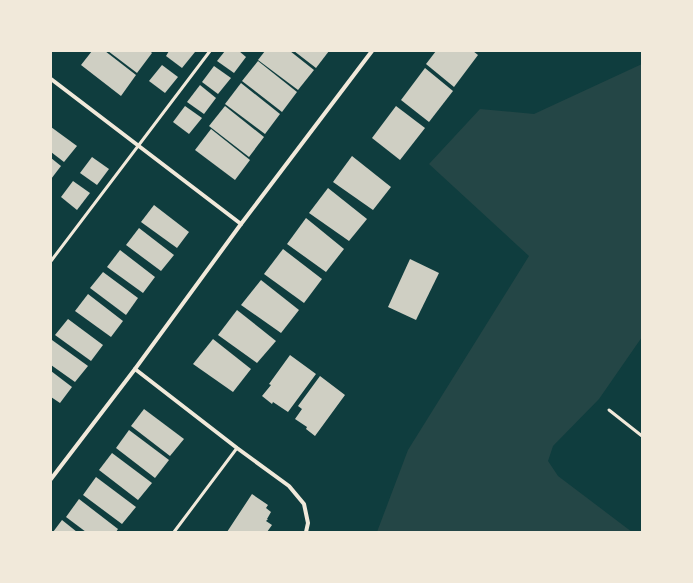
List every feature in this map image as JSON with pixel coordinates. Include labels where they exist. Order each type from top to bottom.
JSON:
[{"type":"street","points":[[51,479],[372,51]]},
{"type":"street","points":[[51,80],[241,224]]},
{"type":"street","points":[[135,369],[289,486],[304,504],[308,523],[306,532]]},
{"type":"lane","points":[[51,261],[210,51]]},
{"type":"lane","points":[[609,410],[642,436]]},
{"type":"lane","points":[[174,532],[237,448]]},
{"type":"shaded area","points":[[642,64],[642,337],[599,399],[553,446],[548,461],[558,476],[632,532],[377,532],[408,450],[529,256],[429,164],[480,109],[534,114]]},
{"type":"building","points":[[92,51],[105,51],[136,75],[121,96],[81,65]]},
{"type":"building","points":[[108,51],[150,51],[152,53],[137,73]]},
{"type":"building","points":[[169,51],[195,52],[182,68],[166,56]]},
{"type":"building","points":[[225,51],[239,51],[246,57],[234,73],[217,61]]},
{"type":"building","points":[[265,51],[290,51],[314,70],[298,90],[258,60]]},
{"type":"building","points":[[294,51],[329,51],[316,68]]},
{"type":"building","points":[[436,51],[473,51],[478,55],[454,87],[426,64]]},
{"type":"building","points":[[258,61],[297,92],[282,112],[242,81]]},
{"type":"building","points":[[162,65],[178,77],[165,93],[149,81]]},
{"type":"building","points":[[214,66],[231,78],[218,94],[202,82]]},
{"type":"building","points":[[425,68],[453,91],[429,122],[401,100]]},
{"type":"building","points":[[241,83],[280,114],[265,134],[225,104]]},
{"type":"building","points":[[200,85],[216,98],[204,114],[187,102]]},
{"type":"building","points":[[185,106],[202,118],[189,134],[173,122]]},
{"type":"building","points":[[225,106],[264,137],[249,157],[209,126]]},
{"type":"building","points":[[396,106],[425,128],[400,160],[372,138]]},
{"type":"building","points":[[51,127],[77,146],[64,162],[51,152]]},
{"type":"building","points":[[211,129],[250,160],[235,180],[195,150]]},
{"type":"building","points":[[352,156],[391,187],[373,210],[333,182]]},
{"type":"building","points":[[92,157],[109,169],[97,185],[80,173]]},
{"type":"building","points":[[51,158],[61,166],[51,179]]},
{"type":"building","points":[[73,181],[90,193],[77,210],[61,197]]},
{"type":"building","points":[[328,188],[367,219],[349,241],[309,213]]},
{"type":"building","points":[[154,205],[189,232],[177,248],[141,222]]},
{"type":"building","points":[[306,218],[344,249],[326,272],[287,244]]},
{"type":"building","points":[[139,228],[174,255],[161,271],[126,245]]},
{"type":"building","points":[[283,249],[322,279],[304,303],[264,274]]},
{"type":"building","points":[[120,250],[155,277],[143,293],[107,267]]},
{"type":"building","points":[[410,259],[439,273],[416,320],[388,307]]},
{"type":"building","points":[[103,272],[138,298],[126,315],[90,288]]},
{"type":"building","points":[[261,280],[299,310],[281,333],[241,305]]},
{"type":"building","points":[[88,294],[123,321],[111,337],[75,311]]},
{"type":"building","points":[[237,310],[276,341],[257,363],[218,335]]},
{"type":"building","points":[[68,319],[103,345],[91,361],[55,335]]},
{"type":"building","points":[[213,339],[251,369],[233,392],[193,364]]},
{"type":"building","points":[[52,340],[88,366],[75,382],[51,365]]},
{"type":"building","points":[[290,355],[316,374],[288,412],[273,402],[272,404],[262,396],[271,385],[269,384]]},
{"type":"building","points":[[51,371],[72,387],[60,403],[51,397]]},
{"type":"building","points":[[320,376],[345,395],[315,436],[306,429],[307,427],[295,419],[302,409],[298,406]]},
{"type":"building","points":[[144,409],[184,439],[170,456],[131,426]]},
{"type":"building","points":[[129,430],[169,460],[155,478],[116,448]]},
{"type":"building","points":[[112,453],[152,483],[138,500],[99,470]]},
{"type":"building","points":[[96,477],[136,507],[122,524],[83,495]]},
{"type":"building","points":[[252,494],[268,505],[266,508],[271,512],[266,521],[272,525],[267,532],[227,532]]},
{"type":"building","points":[[79,499],[118,529],[116,532],[86,532],[66,517]]},
{"type":"building","points":[[62,520],[77,532],[53,532]]}]
